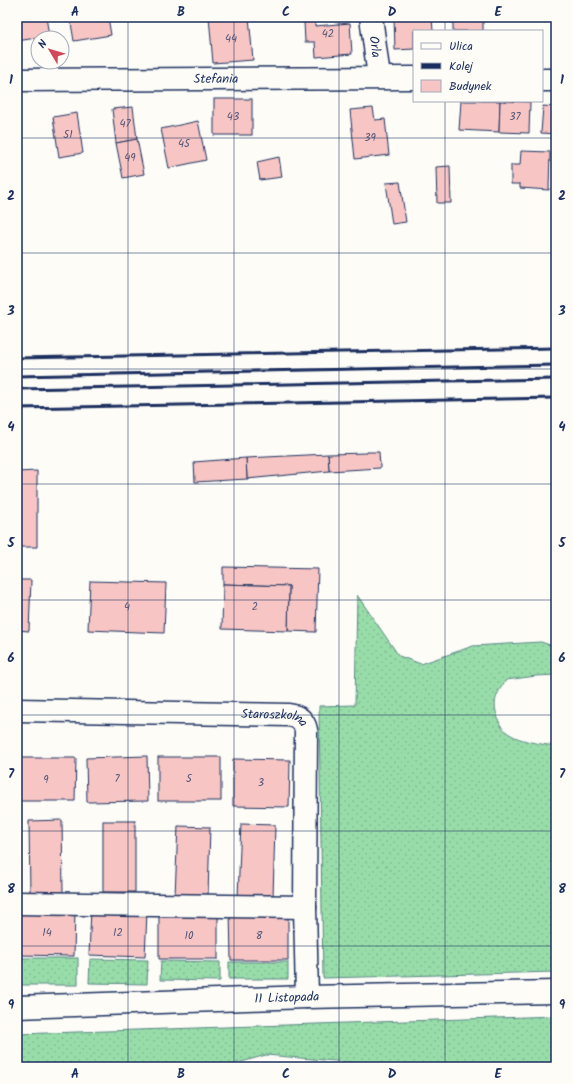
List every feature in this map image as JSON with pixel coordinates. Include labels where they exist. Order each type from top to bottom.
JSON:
[{"type":"street","name":"Orla","points":[[370,17],[379,77]]},
{"type":"street","name":"Stefania","points":[[17,80],[413,78]]},
{"type":"street","points":[[543,80],[556,80]]},
{"type":"street","name":"Staroszkolna","points":[[17,710],[288,715],[300,718],[305,723],[306,730],[306,907],[308,997]]},
{"type":"street","points":[[17,903],[306,907]]},
{"type":"street","name":"11 Listopada","points":[[17,1007],[308,997],[556,992]]},
{"type":"green space","points":[[357,595],[399,656],[421,664],[473,646],[541,642],[556,647],[556,675],[506,680],[498,692],[495,705],[500,725],[505,731],[526,741],[556,746],[556,972],[323,978],[319,706],[355,705]]},
{"type":"green space","points":[[17,958],[78,958],[78,985],[17,985]]},
{"type":"green space","points":[[90,959],[148,960],[147,984],[89,983]]},
{"type":"green space","points":[[161,961],[220,962],[220,981],[160,980]]},
{"type":"green space","points":[[229,962],[288,962],[288,979],[229,979]]},
{"type":"green space","points":[[556,1016],[556,1067],[365,1067],[358,1063],[266,1055],[224,1067],[17,1067],[17,1034]]},
{"type":"water","points":[[299,1064],[318,1064],[338,1067],[273,1067]]},
{"type":"building","points":[[17,17],[46,17],[48,30],[30,30],[30,39],[17,41]]},
{"type":"building","points":[[70,17],[108,17],[111,35],[74,41]]},
{"type":"building","points":[[209,17],[249,17],[253,60],[213,63]]},
{"type":"building","points":[[394,17],[432,17],[433,30],[413,30],[413,49],[395,50]]},
{"type":"building","points":[[453,17],[483,17],[483,30],[453,30]]},
{"type":"building","points":[[315,21],[315,26],[350,23],[352,54],[316,57],[315,42],[305,42],[304,22]]},
{"type":"building","points":[[214,99],[252,99],[252,135],[214,135]]},
{"type":"building","points":[[461,102],[500,102],[499,132],[459,130]]},
{"type":"building","points":[[500,102],[530,102],[529,133],[499,132]]},
{"type":"building","points":[[543,106],[556,107],[556,134],[541,133]]},
{"type":"building","points":[[133,107],[137,139],[116,143],[112,109]]},
{"type":"building","points":[[373,108],[375,120],[385,119],[389,155],[355,159],[350,110]]},
{"type":"building","points":[[77,113],[83,153],[59,157],[53,117]]},
{"type":"building","points":[[198,121],[206,160],[169,168],[161,129]]},
{"type":"building","points":[[137,139],[144,174],[123,178],[116,143]]},
{"type":"building","points":[[521,151],[550,152],[549,190],[520,188],[520,184],[511,184],[511,165],[520,165]]},
{"type":"building","points":[[279,157],[282,177],[260,180],[257,162]]},
{"type":"building","points":[[450,166],[451,203],[437,203],[436,167]]},
{"type":"building","points":[[400,182],[406,222],[392,224],[386,183]]},
{"type":"building","points":[[379,452],[380,468],[329,471],[328,454]]},
{"type":"building","points":[[328,454],[329,471],[247,479],[246,458]]},
{"type":"building","points":[[246,458],[247,479],[195,482],[194,462]]},
{"type":"building","points":[[37,471],[37,547],[17,547],[17,472]]},
{"type":"building","points":[[223,567],[318,569],[316,632],[288,631],[289,586],[223,584]]},
{"type":"building","points":[[17,580],[31,580],[29,631],[17,630]]},
{"type":"building","points":[[90,581],[166,583],[164,633],[88,630]]},
{"type":"building","points":[[223,584],[289,586],[288,631],[222,629]]},
{"type":"building","points":[[147,756],[148,801],[87,802],[86,758]]},
{"type":"building","points":[[158,757],[221,757],[221,801],[158,801]]},
{"type":"building","points":[[17,758],[76,758],[75,801],[17,801]]},
{"type":"building","points":[[233,759],[290,760],[289,807],[233,806]]},
{"type":"building","points":[[62,820],[63,892],[30,893],[29,821]]},
{"type":"building","points":[[103,821],[135,821],[135,892],[103,892]]},
{"type":"building","points":[[241,824],[275,825],[273,898],[238,897]]},
{"type":"building","points":[[178,826],[210,827],[208,896],[175,895]]},
{"type":"building","points":[[91,909],[147,912],[145,957],[89,955]]},
{"type":"building","points":[[19,910],[75,910],[74,956],[19,955]]},
{"type":"building","points":[[230,911],[288,913],[288,960],[231,960]]},
{"type":"building","points":[[218,912],[218,959],[159,959],[159,913]]},
{"type":"railway","points":[[17,358],[556,348]]},
{"type":"railway","points":[[17,376],[556,365]]},
{"type":"railway","points":[[17,389],[556,379]]},
{"type":"railway","points":[[17,408],[556,398]]}]
